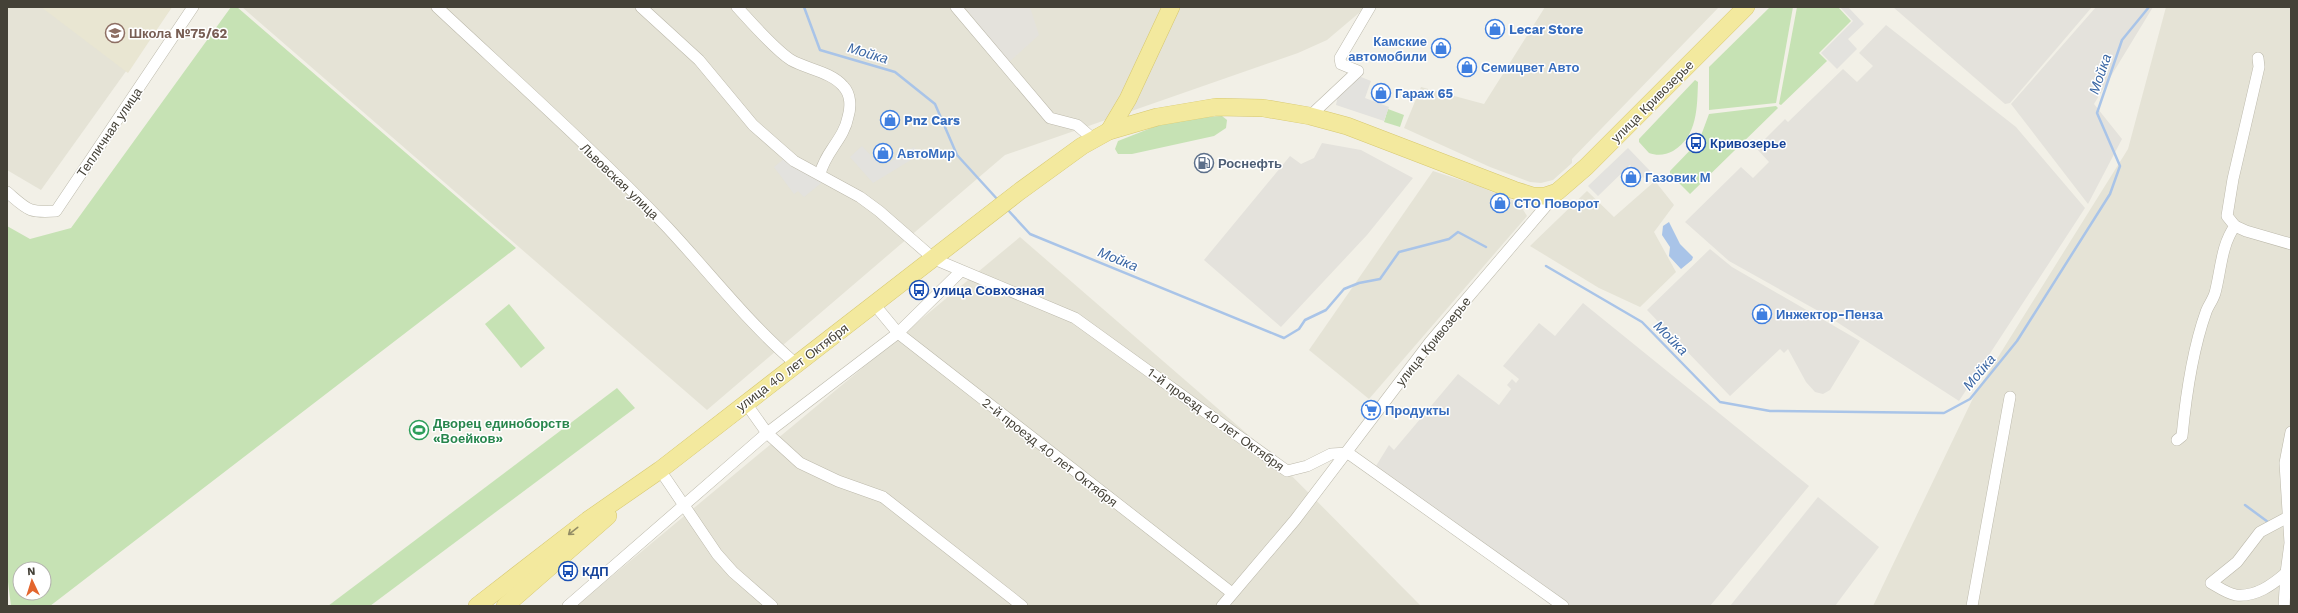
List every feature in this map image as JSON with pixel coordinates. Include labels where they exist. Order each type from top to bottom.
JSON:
[{"type":"main road","points":[[1109,131],[1128,99],[1172,7]]},
{"type":"main road","name":"улица Кривозерье","points":[[1109,131],[1157,116],[1216,107],[1264,108],[1310,116],[1347,126],[1533,196],[1545,196],[1557,192],[1586,167],[1746,7]]},
{"type":"main road","name":"улица 40 лет Октября","points":[[477,606],[588,520],[660,470],[745,402],[934,259],[989,215],[1093,139],[1109,131]]},
{"type":"main road","points":[[505,606],[595,529],[640,485]]},
{"type":"street","name":"Тепличная улица","points":[[7,192],[29,211],[56,211],[193,7]]},
{"type":"street","name":"Львовская улица","points":[[437,7],[557,119],[660,221],[770,340],[796,363]]},
{"type":"street","points":[[568,606],[767,433],[898,333],[960,272],[934,259],[879,211],[820,174],[794,161],[757,129],[699,60],[640,7]]},
{"type":"street","points":[[737,7],[787,57],[835,80],[845,89],[850,103],[848,118],[842,133],[826,155],[820,174]]},
{"type":"street","points":[[956,7],[1050,118],[1077,125],[1093,139]]},
{"type":"street","points":[[1310,116],[1358,71],[1341,64],[1340,58],[1370,7]]},
{"type":"street","points":[[2258,58],[2260,67],[2233,179],[2227,216],[2235,226],[2246,231],[2291,244]]},
{"type":"street","name":"улица Кривозерье","points":[[1222,606],[1295,520],[1348,453],[1430,342],[1557,192]]},
{"type":"street","points":[[2177,440],[2182,436],[2185,403],[2200,333],[2206,312],[2214,294],[2229,235],[2235,226]]},
{"type":"street","name":"1-й проезд 40 лет Октября","points":[[960,272],[1075,318],[1287,471],[1307,466],[1331,454],[1348,453]]},
{"type":"street","name":"2-й проезд 40 лет Октября","points":[[874,304],[898,333],[1232,593]]},
{"type":"street","points":[[1972,606],[2010,397]]},
{"type":"street","points":[[745,402],[767,433],[800,463],[838,481],[883,497],[1022,606]]},
{"type":"street","points":[[2284,606],[2290,543],[2285,463],[2291,432]]},
{"type":"street","points":[[1348,453],[1563,606]]},
{"type":"street","points":[[660,470],[717,554],[733,572],[772,606]]},
{"type":"street","points":[[2286,573],[2270,587],[2253,593],[2235,595],[2210,583],[2238,562],[2260,532],[2288,517]]},
{"type":"shaded area","points":[[7,7],[172,7],[41,190],[7,170]]},
{"type":"shaded area","name":"Школа №75/62","points":[[41,7],[172,7],[128,73]]},
{"type":"shaded area","points":[[242,7],[1366,7],[1327,40],[1298,53],[1005,155],[707,410]]},
{"type":"shaded area","points":[[965,7],[1030,7],[1039,35],[1008,63]]},
{"type":"shaded area","points":[[1545,7],[1719,7],[1572,159],[1572,163],[1553,180],[1541,183],[1530,182],[1490,167],[1404,128],[1421,87],[1484,104]]},
{"type":"shaded area","points":[[1840,7],[1848,7],[1864,24],[1848,39],[1857,49],[1837,69],[1821,53],[1853,21]]},
{"type":"shaded area","points":[[1893,7],[2092,7],[2010,103],[2005,104]]},
{"type":"shaded area","points":[[2096,7],[2153,7],[2094,104],[2122,139],[2088,204],[2011,104]]},
{"type":"shaded area","points":[[2166,7],[2291,7],[2291,606],[1873,606],[1975,394],[2128,149]]},
{"type":"shaded area","points":[[1886,25],[2016,127],[2085,208],[1959,401],[1829,317],[1729,261],[1685,222],[1741,167],[1753,178],[1769,162],[1756,148],[1785,119],[1788,122],[1843,69],[1857,82],[1873,66],[1859,53]]},
{"type":"shaded area","points":[[1361,77],[1371,81],[1365,98],[1389,107],[1384,121],[1336,105],[1338,95],[1356,78]]},
{"type":"shaded area","points":[[1322,143],[1361,150],[1413,178],[1367,235],[1281,327],[1204,260],[1290,156],[1301,164],[1314,158]]},
{"type":"shaded area","points":[[862,146],[882,167],[914,147],[919,155],[873,183],[850,157]]},
{"type":"shaded area","points":[[1628,148],[1651,172],[1644,178],[1630,165],[1598,196],[1588,186]]},
{"type":"shaded area","points":[[785,158],[825,180],[804,197],[798,191],[794,194],[774,167]]},
{"type":"shaded area","points":[[1433,171],[1476,185],[1519,203],[1527,216],[1369,399],[1309,350]]},
{"type":"shaded area","points":[[1655,181],[1674,205],[1654,232],[1676,272],[1640,307],[1599,288],[1530,246],[1587,191],[1614,217]]},
{"type":"shaded area","points":[[1020,237],[1268,452],[1421,606],[576,606]]},
{"type":"shaded area","points":[[1710,249],[1732,267],[1860,341],[1830,390],[1823,394],[1815,392],[1806,382],[1788,349],[1784,353],[1780,349],[1730,396],[1647,310]]},
{"type":"shaded area","points":[[1583,303],[1809,486],[1710,606],[1552,606],[1371,474],[1389,445],[1394,450],[1458,374],[1499,405],[1511,389],[1507,385],[1512,379],[1516,383],[1519,379],[1503,366],[1539,323],[1555,336]]},
{"type":"shaded area","points":[[1818,497],[1879,547],[1835,606],[1730,606]]},
{"type":"green space","points":[[231,7],[237,7],[516,248],[50,606],[11,606],[7,574],[7,226],[30,239],[71,228]]},
{"type":"green space","points":[[1770,7],[1793,7],[1776,103],[1709,110],[1709,67]]},
{"type":"green space","points":[[1797,7],[1838,7],[1851,21],[1819,53],[1827,61],[1781,105],[1779,104]]},
{"type":"green space","points":[[1695,80],[1698,82],[1696,111],[1692,129],[1687,137],[1681,145],[1673,151],[1658,155],[1649,153],[1639,142],[1639,139]]},
{"type":"green space","points":[[1776,106],[1778,108],[1690,194],[1670,174],[1670,171],[1699,141],[1709,114]]},
{"type":"green space","points":[[1388,109],[1404,115],[1400,127],[1384,122]]},
{"type":"green space","points":[[1222,116],[1227,120],[1226,128],[1214,136],[1132,154],[1118,154],[1115,149],[1118,141],[1174,119]]},
{"type":"green space","points":[[509,304],[545,348],[521,368],[485,324]]},
{"type":"green space","points":[[617,388],[635,408],[370,606],[328,606]]},
{"type":"water","points":[[1669,222],[1680,244],[1693,257],[1692,260],[1681,269],[1669,256],[1670,247],[1662,235],[1663,226]]},
{"type":"waterway","name":"Мойка","points":[[804,7],[820,50],[895,72],[935,104],[957,155],[998,200]]},
{"type":"waterway","name":"Мойка","points":[[1546,266],[1642,322],[1720,402],[1770,411],[1944,413],[1970,399],[2017,341],[2110,194],[2120,166],[2097,113],[2122,40],[2149,7]]},
{"type":"waterway","name":"Мойка","points":[[1007,209],[1030,234],[1284,338],[1299,329],[1305,320],[1326,310],[1344,289],[1359,283],[1380,279],[1399,252],[1449,239],[1458,232],[1486,247]]},
{"type":"waterway","points":[[2245,505],[2268,522]]},
{"type":"place","name":"Lecar Store","points":[[1495,29]]},
{"type":"place","name":"Школа №75/62","points":[[115,33]]},
{"type":"place","name":"Камские автомобили","points":[[1441,48]]},
{"type":"place","name":"Семицвет Авто","points":[[1467,67]]},
{"type":"place","name":"Гараж 65","points":[[1381,93]]},
{"type":"place","name":"Pnz Cars","points":[[890,120]]},
{"type":"place","name":"Кривозерье","points":[[1696,143]]},
{"type":"place","name":"АвтоМир","points":[[883,153]]},
{"type":"place","name":"Роснефть","points":[[1204,163]]},
{"type":"place","name":"Газовик М","points":[[1631,177]]},
{"type":"place","name":"СТО Поворот","points":[[1500,203]]},
{"type":"place","name":"улица Совхозная","points":[[919,290]]},
{"type":"place","name":"Инжектор-Пенза","points":[[1762,314]]},
{"type":"place","name":"Продукты","points":[[1371,410]]},
{"type":"place","name":"Дворец единоборств «Воейков»","points":[[419,430]]},
{"type":"place","name":"КДП","points":[[568,571]]}]
